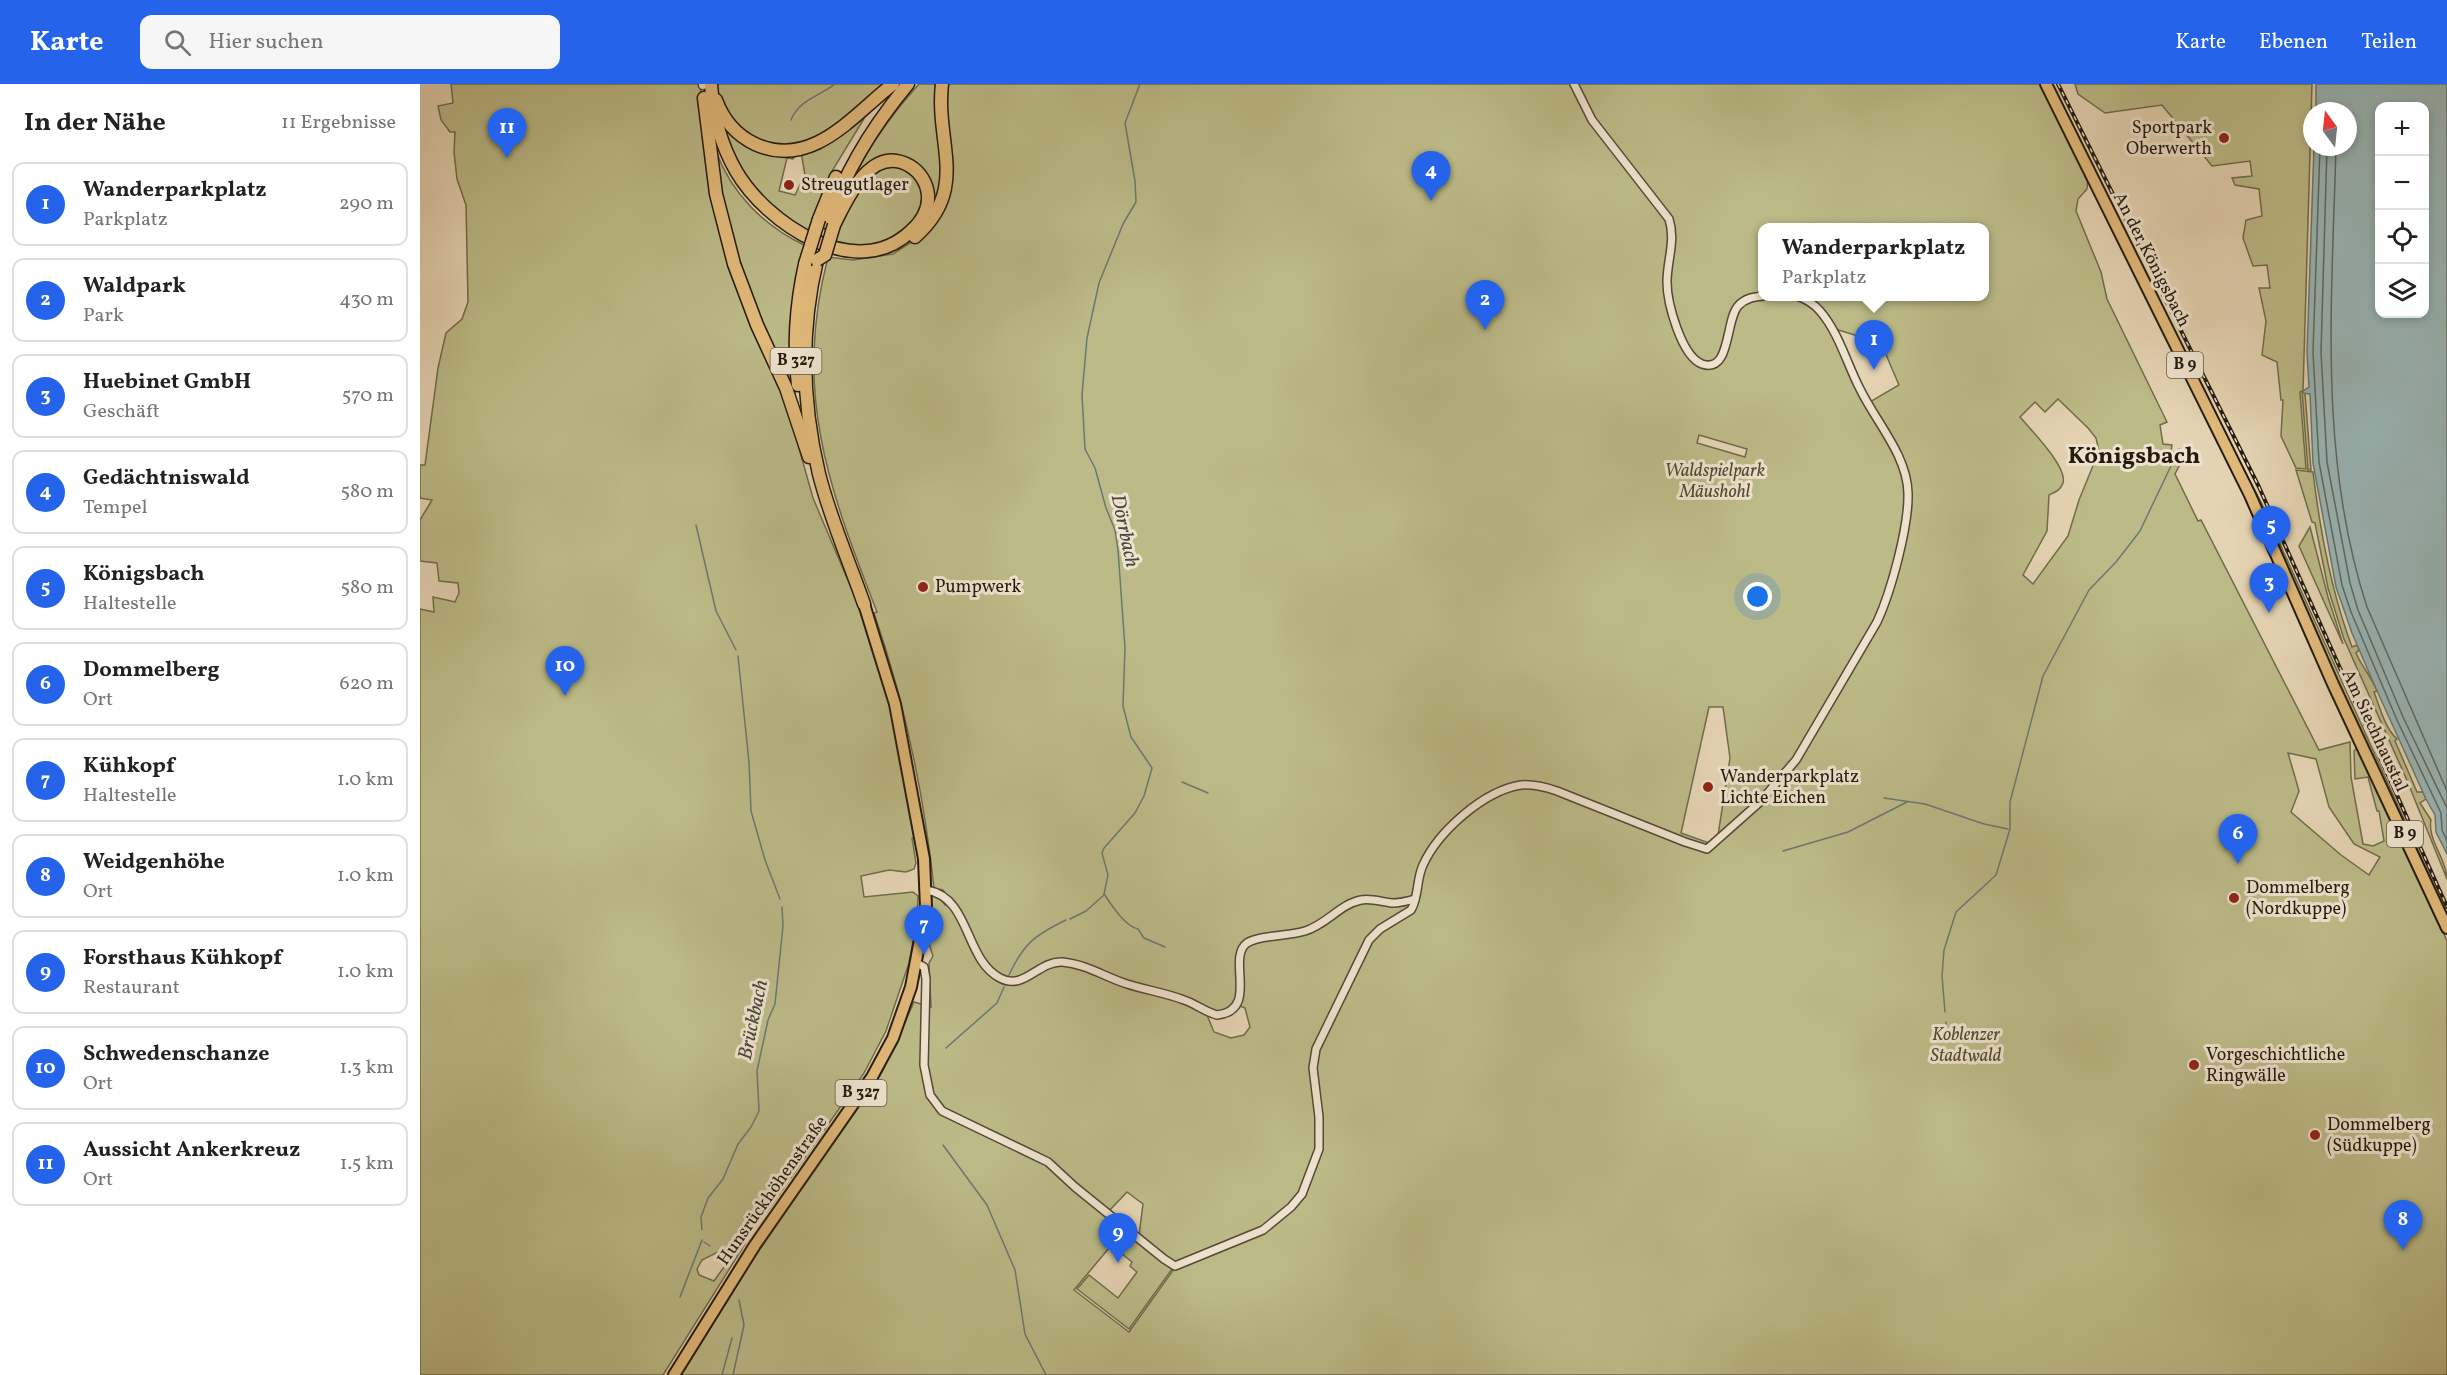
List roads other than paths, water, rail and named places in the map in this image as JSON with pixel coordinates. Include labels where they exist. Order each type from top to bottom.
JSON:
[{"type":"highway","points":[[703,84],[715,137],[744,193],[758,209],[787,232],[818,248],[850,256],[885,252],[900,247],[923,230],[938,210],[944,194],[948,171],[941,117],[942,84]]},
{"type":"highway","points":[[703,84],[712,169],[724,228],[747,299],[786,388],[809,457]]},
{"type":"highway","points":[[712,84],[721,112],[740,135],[761,146],[789,150],[818,144],[831,136],[893,84]]},
{"type":"highway","points":[[712,84],[720,135],[737,173],[756,197],[778,218],[819,243],[850,251],[884,247],[898,241],[917,225],[923,216],[928,196],[923,179],[911,166],[903,163],[893,161],[878,164],[864,174],[827,222]]},
{"type":"highway","name":"B 327","points":[[827,222],[836,178],[851,149],[878,108],[898,84]]},
{"type":"highway","name":"B 327","points":[[864,604],[831,528],[809,457],[799,393],[795,340],[798,300],[838,194],[858,153],[886,110],[908,84]]},
{"type":"highway","name":"B 327","points":[[812,264],[805,342],[806,393],[820,476],[864,604]]},
{"type":"main road","name":"An der Königsbach","points":[[2046,84],[2250,495],[2303,614]]},
{"type":"main road","name":"Hunsrückhöhenstraße","points":[[674,1375],[755,1245],[876,1070],[903,1013],[917,963],[927,890],[920,831],[902,733],[886,670],[864,604]]},
{"type":"main road","name":"Am Siechhaustal","points":[[2303,614],[2447,928]]},
{"type":"street","points":[[1574,84],[1590,118],[1669,219],[1673,237],[1668,289],[1681,338],[1693,358],[1703,364],[1718,362],[1723,355],[1737,308],[1747,299],[1758,297]]},
{"type":"street","points":[[917,963],[922,964],[925,972],[924,1065],[928,1090],[936,1106],[956,1119],[1048,1162],[1164,1260],[1178,1266],[1263,1230],[1291,1207],[1302,1194],[1319,1149],[1319,1121],[1313,1068],[1316,1049],[1369,939],[1380,929],[1407,914],[1415,899],[1421,870],[1434,844],[1459,819],[1486,800],[1509,788],[1532,785],[1553,789],[1706,849],[1760,802],[1798,758],[1882,612],[1898,558],[1908,491],[1899,459],[1860,391],[1826,320],[1815,306],[1805,301]]},
{"type":"street","points":[[927,890],[939,893],[946,900],[963,921],[989,971],[1004,980],[1018,981],[1046,965],[1066,963],[1091,969],[1130,985],[1185,1000],[1217,1015],[1230,1011],[1235,1006],[1241,980],[1239,955],[1242,948],[1249,942],[1306,931],[1327,921],[1348,904],[1358,901],[1368,899],[1393,903],[1415,899]]},
{"type":"water","points":[[2316,84],[2447,84],[2447,854],[2436,832],[2435,815],[2374,684],[2352,633],[2336,587],[2313,463],[2310,394],[2303,393],[2309,387],[2307,352],[2314,156],[2357,156],[2357,102],[2316,102]]},
{"type":"waterway","name":"Brückbach","points":[[791,120],[794,113],[804,103],[835,84]]},
{"type":"waterway","name":"Dörrbach","points":[[1140,84],[1125,123],[1135,181],[1136,202],[1123,224],[1099,283],[1087,338],[1082,395],[1085,449],[1095,468],[1106,508],[1115,530],[1118,550],[1125,648],[1123,706],[1131,737],[1152,768],[1144,796],[1135,813],[1102,853],[1108,875],[1104,894],[1119,915],[1128,924],[1138,929],[1144,938],[1165,947]]},
{"type":"waterway","name":"Königsbach","points":[[1945,1012],[1942,976],[1944,950],[1956,912],[1996,875],[2010,829],[2010,802],[2043,676],[2089,590],[2116,562],[2140,531],[2179,449]]},
{"type":"waterway","name":"Brückbach","points":[[696,525],[716,611],[736,650]]},
{"type":"waterway","name":"Brückbach","points":[[738,656],[749,762],[751,811],[765,860],[780,899]]},
{"type":"waterway","points":[[1182,782],[1208,793]]},
{"type":"waterway","points":[[1884,798],[1925,804],[1984,824],[2008,829]]},
{"type":"waterway","points":[[1783,851],[1848,832],[1907,802]]},
{"type":"waterway","points":[[1070,919],[1086,911],[1104,895]]},
{"type":"waterway","name":"Brückbach","points":[[702,1230],[701,1217],[708,1198],[723,1179],[738,1144],[751,1127],[759,1111],[757,1071],[768,1020],[775,1004],[783,926],[782,907]]},
{"type":"waterway","points":[[1009,975],[1025,947],[1046,930],[1066,920]]},
{"type":"waterway","points":[[946,1048],[997,1003],[1004,987]]},
{"type":"waterway","name":"Königsbach","points":[[1946,1022],[1947,1036]]},
{"type":"waterway","points":[[943,1145],[987,1205],[1015,1270],[1025,1334],[1046,1375]]},
{"type":"waterway","name":"Brückbach","points":[[680,1297],[702,1240]]},
{"type":"waterway","points":[[704,1242],[710,1246]]},
{"type":"waterway","points":[[733,1375],[744,1325],[739,1300]]},
{"type":"waterway","points":[[722,1375],[732,1338]]},
{"type":"railway","points":[[2058,84],[2259,487],[2447,907]]},
{"type":"place","name":"Sportpark Oberwerth","points":[[2224,138]]},
{"type":"place","name":"Aussicht Ankerkreuz","points":[[507,158]]},
{"type":"place","name":"Streugutlager","points":[[789,185]]},
{"type":"place","name":"Gedächtniswald","points":[[1431,201]]},
{"type":"place","name":"Waldpark","points":[[1485,330]]},
{"type":"place","name":"Wanderparkplatz","points":[[1874,370]]},
{"type":"place","name":"Königsbach","points":[[2271,556]]},
{"type":"place","name":"Pumpwerk","points":[[923,587]]},
{"type":"place","name":"Huebinet GmbH","points":[[2269,613]]},
{"type":"place","name":"Schwedenschanze","points":[[565,696]]},
{"type":"place","name":"Wanderparkplatz Lichte Eichen","points":[[1708,787]]},
{"type":"place","name":"Dommelberg","points":[[2238,864]]},
{"type":"place","name":"Dommelberg (Nordkuppe)","points":[[2234,898]]},
{"type":"place","name":"Kühkopf","points":[[924,955]]},
{"type":"place","name":"Vorgeschichtliche Ringwälle","points":[[2194,1065]]},
{"type":"place","name":"Dommelberg (Südkuppe)","points":[[2315,1135]]},
{"type":"place","name":"Weidgenhöhe","points":[[2403,1250]]},
{"type":"place","name":"Forsthaus Kühkopf","points":[[1118,1263]]},
{"type":"district","name":"Königsbach","points":[[2134,457]]},
{"type":"park label","name":"Waldspielpark Mäushohl","points":[[1715,481]]},
{"type":"park label","name":"Koblenzer Stadtwald","points":[[1966,1045]]}]
